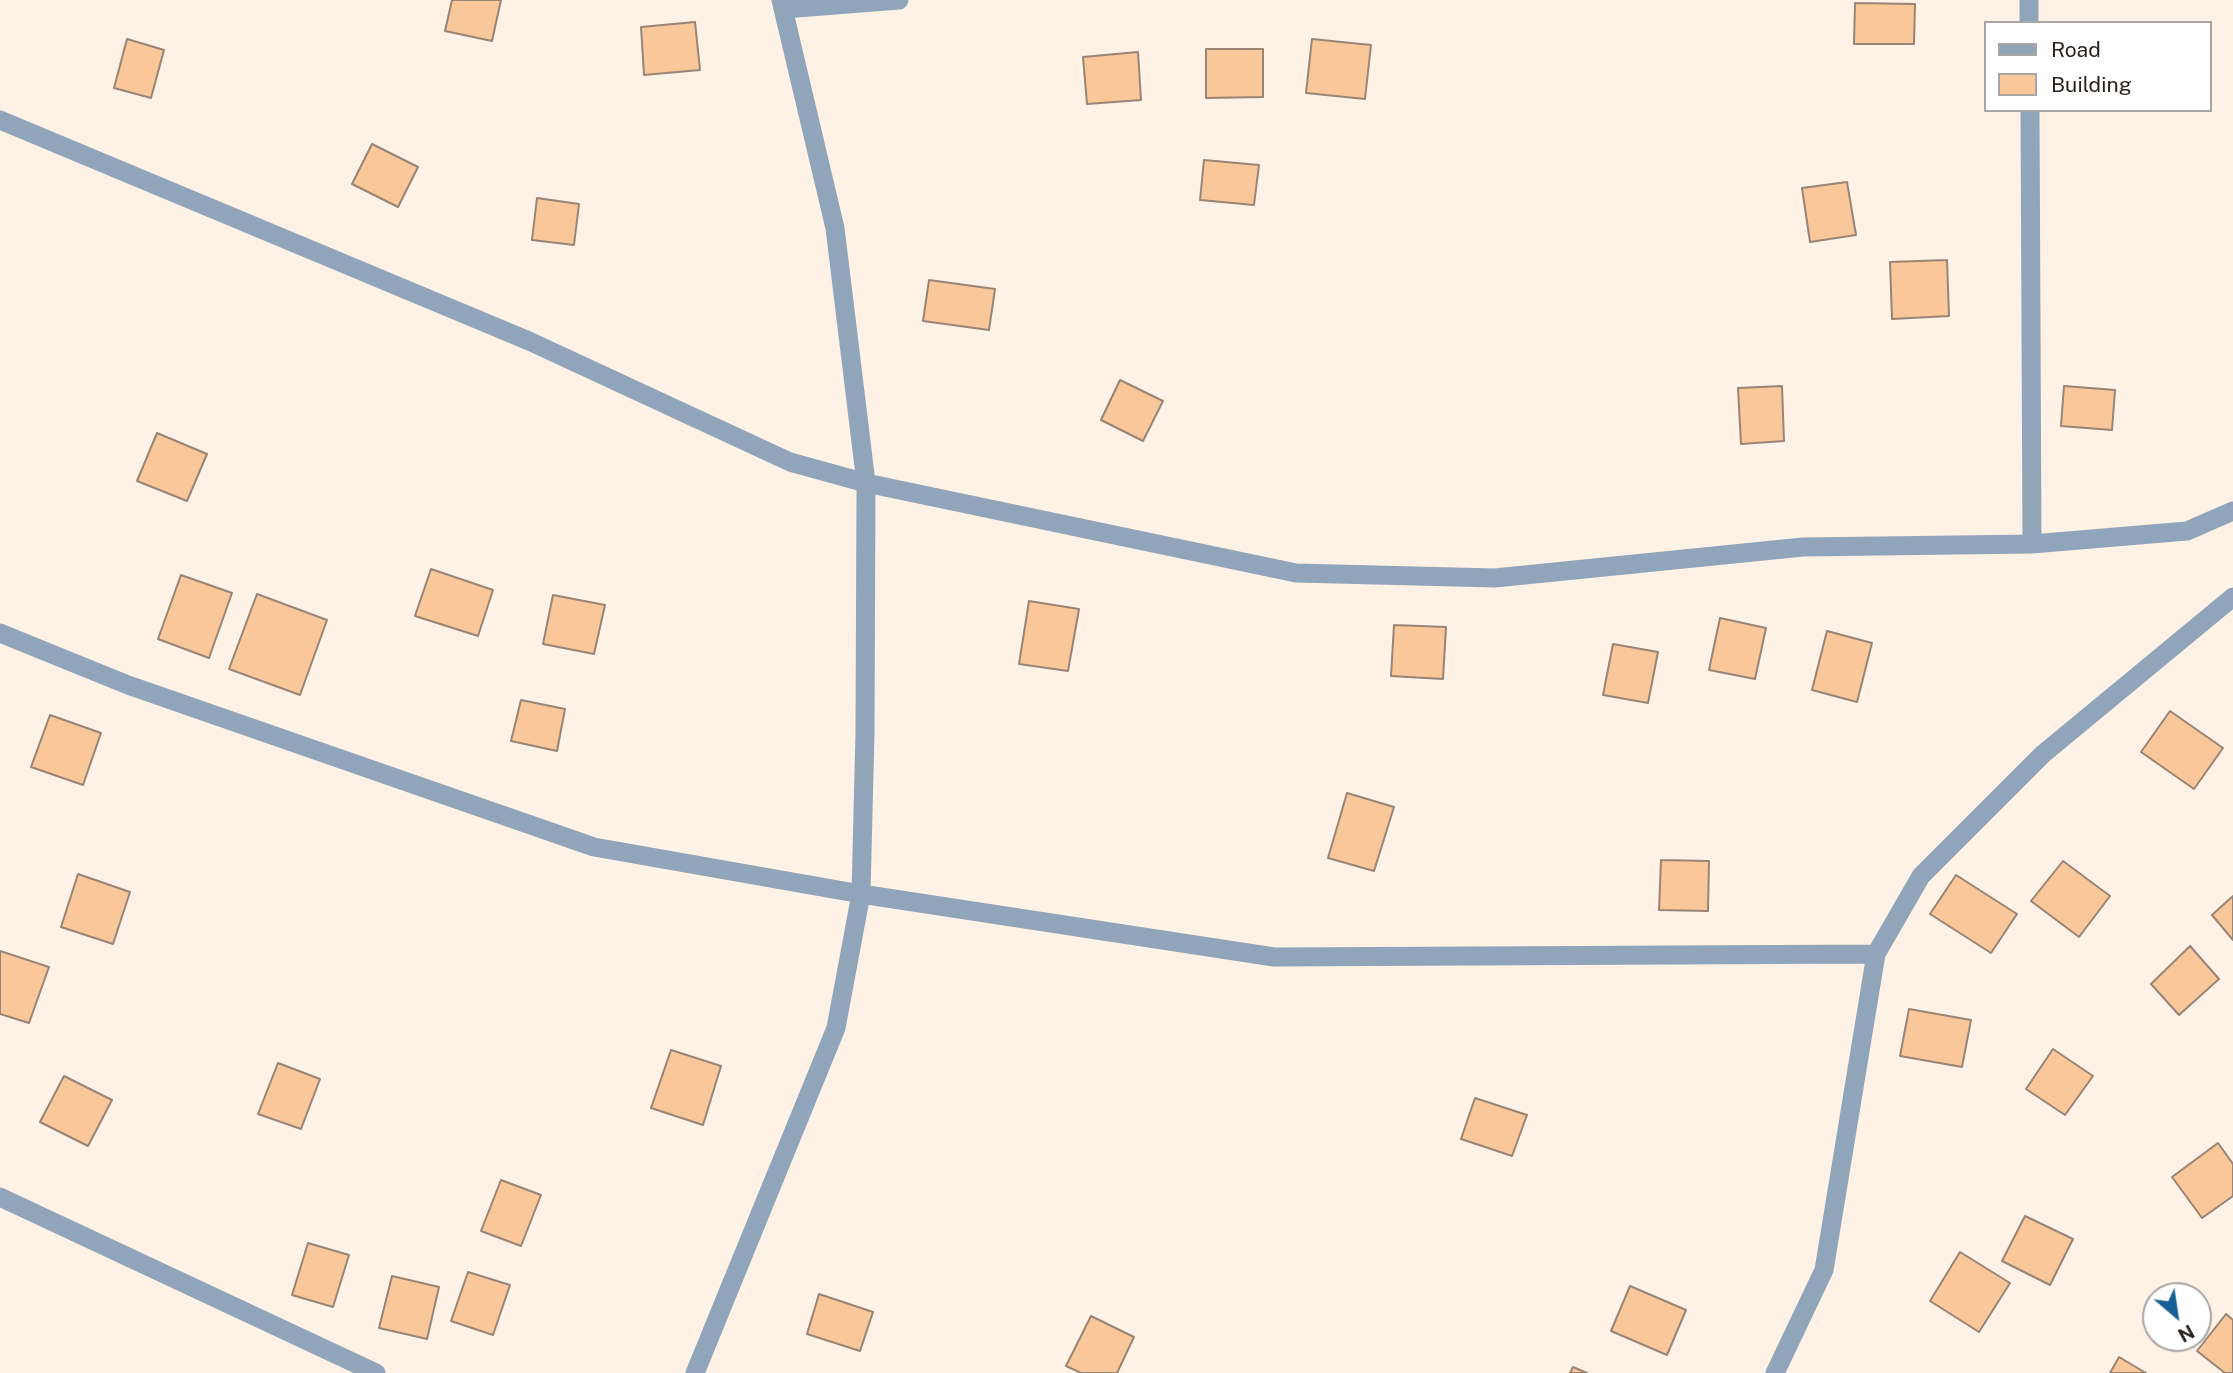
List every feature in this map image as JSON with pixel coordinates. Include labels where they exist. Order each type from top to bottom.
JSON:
[{"type":"street","points":[[695,1373],[836,1028],[861,894],[866,483],[835,228],[782,5],[899,0]]},
{"type":"street","points":[[2029,0],[2029,21]]},
{"type":"street","points":[[2030,112],[2032,544]]},
{"type":"street","points":[[0,120],[529,341],[790,463],[866,483],[1296,573],[1494,578],[1802,547],[2032,544],[2187,531],[2233,510]]},
{"type":"street","points":[[1775,1373],[1824,1270],[1876,954],[1921,876],[2043,754],[2233,597]]},
{"type":"street","points":[[0,633],[128,685],[594,848],[861,894],[1274,957],[1876,954]]},
{"type":"street","points":[[0,1196],[376,1373]]},
{"type":"building","points":[[452,0],[501,0],[492,41],[445,31]]},
{"type":"building","points":[[1855,3],[1915,4],[1914,44],[1854,44]]},
{"type":"building","points":[[695,22],[700,70],[644,75],[641,27]]},
{"type":"building","points":[[127,39],[164,50],[151,98],[114,88]]},
{"type":"building","points":[[1312,39],[1371,45],[1365,99],[1306,93]]},
{"type":"building","points":[[1206,49],[1263,49],[1263,97],[1206,98]]},
{"type":"building","points":[[1138,52],[1141,100],[1087,104],[1083,57]]},
{"type":"building","points":[[372,144],[418,167],[398,207],[352,184]]},
{"type":"building","points":[[1204,160],[1259,165],[1254,205],[1200,200]]},
{"type":"building","points":[[1847,182],[1856,235],[1810,242],[1802,188]]},
{"type":"building","points":[[537,198],[579,204],[574,245],[532,240]]},
{"type":"building","points":[[1947,260],[1949,316],[1892,319],[1890,262]]},
{"type":"building","points":[[929,280],[995,289],[989,330],[923,321]]},
{"type":"building","points":[[1120,380],[1163,401],[1143,441],[1101,420]]},
{"type":"building","points":[[1782,386],[1784,441],[1741,444],[1738,388]]},
{"type":"building","points":[[2064,386],[2115,390],[2112,430],[2061,426]]},
{"type":"building","points":[[157,433],[207,454],[187,501],[137,481]]},
{"type":"building","points":[[431,569],[493,590],[478,636],[415,616]]},
{"type":"building","points":[[181,575],[232,593],[209,658],[158,639]]},
{"type":"building","points":[[257,594],[327,620],[300,695],[229,669]]},
{"type":"building","points":[[553,595],[605,605],[594,654],[543,644]]},
{"type":"building","points":[[1029,601],[1079,609],[1068,671],[1019,664]]},
{"type":"building","points":[[1720,618],[1766,628],[1755,679],[1709,670]]},
{"type":"building","points":[[1394,625],[1446,627],[1443,679],[1391,676]]},
{"type":"building","points":[[1827,631],[1872,643],[1857,702],[1812,690]]},
{"type":"building","points":[[1613,644],[1658,652],[1648,703],[1603,695]]},
{"type":"building","points":[[521,700],[565,709],[557,751],[511,741]]},
{"type":"building","points":[[2170,711],[2223,748],[2194,789],[2141,752]]},
{"type":"building","points":[[50,715],[101,733],[83,785],[31,767]]},
{"type":"building","points":[[1347,793],[1394,807],[1374,871],[1328,858]]},
{"type":"building","points":[[1661,860],[1709,861],[1708,911],[1659,910]]},
{"type":"building","points":[[2063,861],[2110,896],[2079,937],[2031,901]]},
{"type":"building","points":[[78,874],[130,892],[113,944],[61,927]]},
{"type":"building","points":[[1956,875],[2017,914],[1991,953],[1930,914]]},
{"type":"building","points":[[2233,896],[2233,940],[2212,915]]},
{"type":"building","points":[[2190,946],[2219,979],[2179,1015],[2151,984]]},
{"type":"building","points":[[0,951],[49,967],[29,1023],[0,1014]]},
{"type":"building","points":[[1909,1009],[1971,1020],[1962,1067],[1900,1056]]},
{"type":"building","points":[[2053,1049],[2093,1076],[2065,1115],[2026,1089]]},
{"type":"building","points":[[671,1050],[721,1066],[703,1125],[651,1108]]},
{"type":"building","points":[[278,1063],[320,1079],[301,1129],[258,1114]]},
{"type":"building","points":[[64,1076],[112,1100],[88,1146],[40,1122]]},
{"type":"building","points":[[1475,1098],[1527,1115],[1512,1156],[1461,1139]]},
{"type":"building","points":[[2218,1143],[2233,1164],[2233,1196],[2202,1218],[2172,1177]]},
{"type":"building","points":[[501,1180],[541,1195],[521,1246],[481,1231]]},
{"type":"building","points":[[2025,1216],[2073,1239],[2050,1285],[2002,1261]]},
{"type":"building","points":[[308,1243],[349,1255],[333,1307],[292,1295]]},
{"type":"building","points":[[1960,1252],[2010,1283],[1979,1332],[1930,1301]]},
{"type":"building","points":[[468,1272],[510,1285],[493,1335],[451,1321]]},
{"type":"building","points":[[392,1276],[439,1287],[427,1339],[379,1328]]},
{"type":"building","points":[[1630,1286],[1686,1310],[1667,1355],[1611,1331]]},
{"type":"building","points":[[819,1294],[873,1312],[860,1351],[807,1334]]},
{"type":"building","points":[[2226,1314],[2233,1320],[2233,1373],[2225,1373],[2198,1352],[2212,1352],[2212,1332]]},
{"type":"building","points":[[1091,1316],[1134,1337],[1117,1373],[1081,1373],[1066,1366]]},
{"type":"building","points":[[2119,1357],[2146,1373],[2110,1373]]},
{"type":"building","points":[[1573,1367],[1587,1373],[1570,1373]]}]
